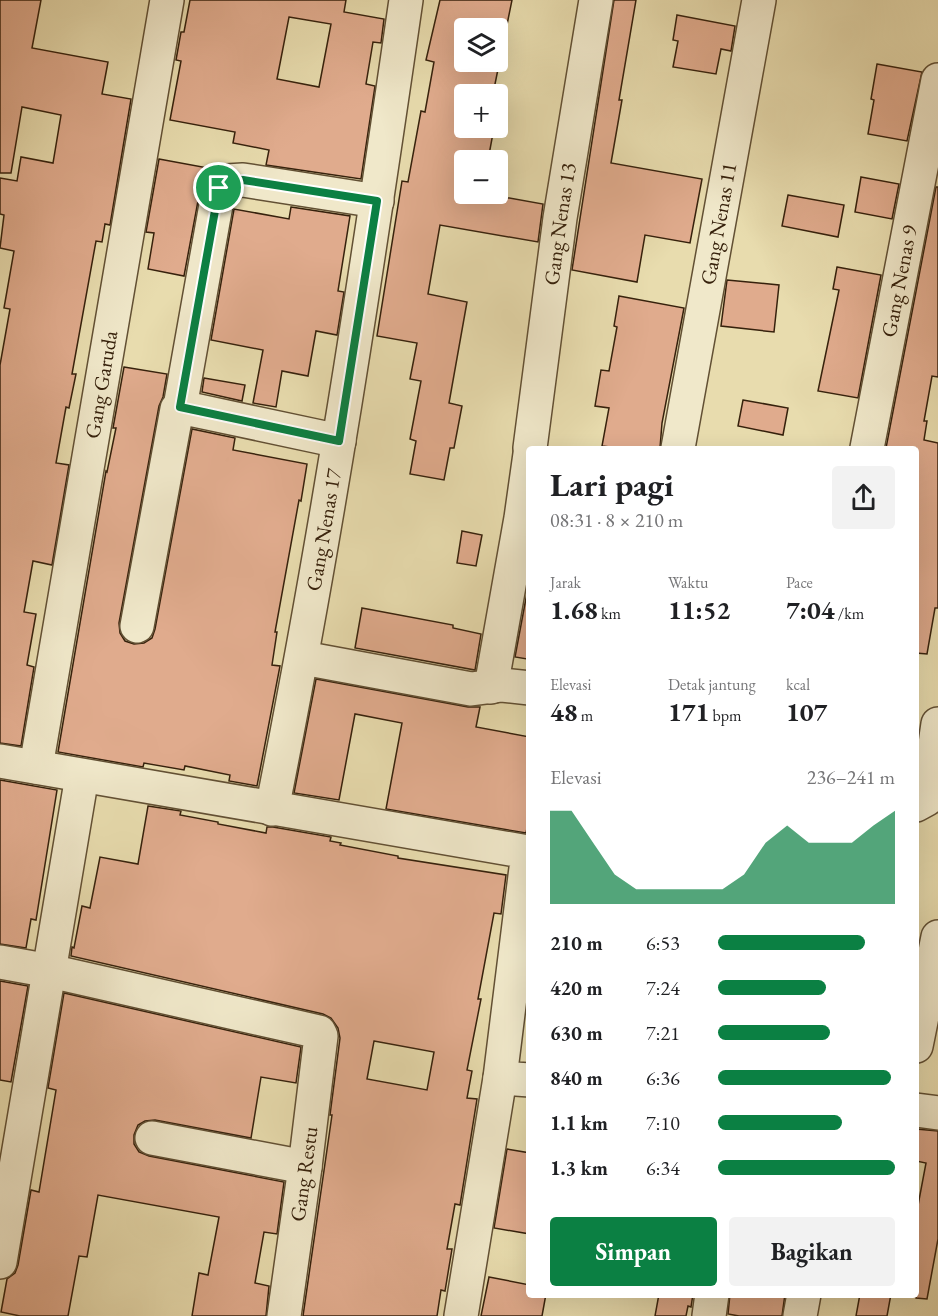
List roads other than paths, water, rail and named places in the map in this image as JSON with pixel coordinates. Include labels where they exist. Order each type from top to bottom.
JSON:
[{"type":"street","name":"Gang Garuda","points":[[36,767],[167,0]]},
{"type":"street","name":"Gang Nenas 17","points":[[272,809],[303,658],[339,441],[406,0]]},
{"type":"street","name":"Gang Nenas 13","points":[[530,446],[560,218],[596,0]]},
{"type":"street","name":"Gang Nenas 11","points":[[678,446],[759,0]]},
{"type":"street","name":"Gang Nenas 9","points":[[867,446],[938,80]]},
{"type":"street","points":[[137,626],[176,410],[180,407],[219,188],[227,181],[243,180],[377,201]]},
{"type":"street","points":[[180,407],[339,441]]},
{"type":"street","points":[[491,687],[525,518]]},
{"type":"street","points":[[303,658],[471,689],[513,685],[526,687]]},
{"type":"street","points":[[919,803],[927,799],[938,724]]},
{"type":"street","points":[[0,761],[526,851]]},
{"type":"street","points":[[0,1262],[82,776]]},
{"type":"street","points":[[460,1316],[515,1079],[526,901]]},
{"type":"street","points":[[919,1031],[938,937]]},
{"type":"street","points":[[0,962],[50,972]]},
{"type":"street","name":"Gang Restu","points":[[50,972],[319,1032],[321,1036],[306,1167],[284,1316]]},
{"type":"street","points":[[919,1110],[938,1113]]},
{"type":"street","points":[[152,1138],[306,1167]]},
{"type":"street","points":[[709,1316],[711,1298]]},
{"type":"street","points":[[800,1316],[803,1298]]}]
